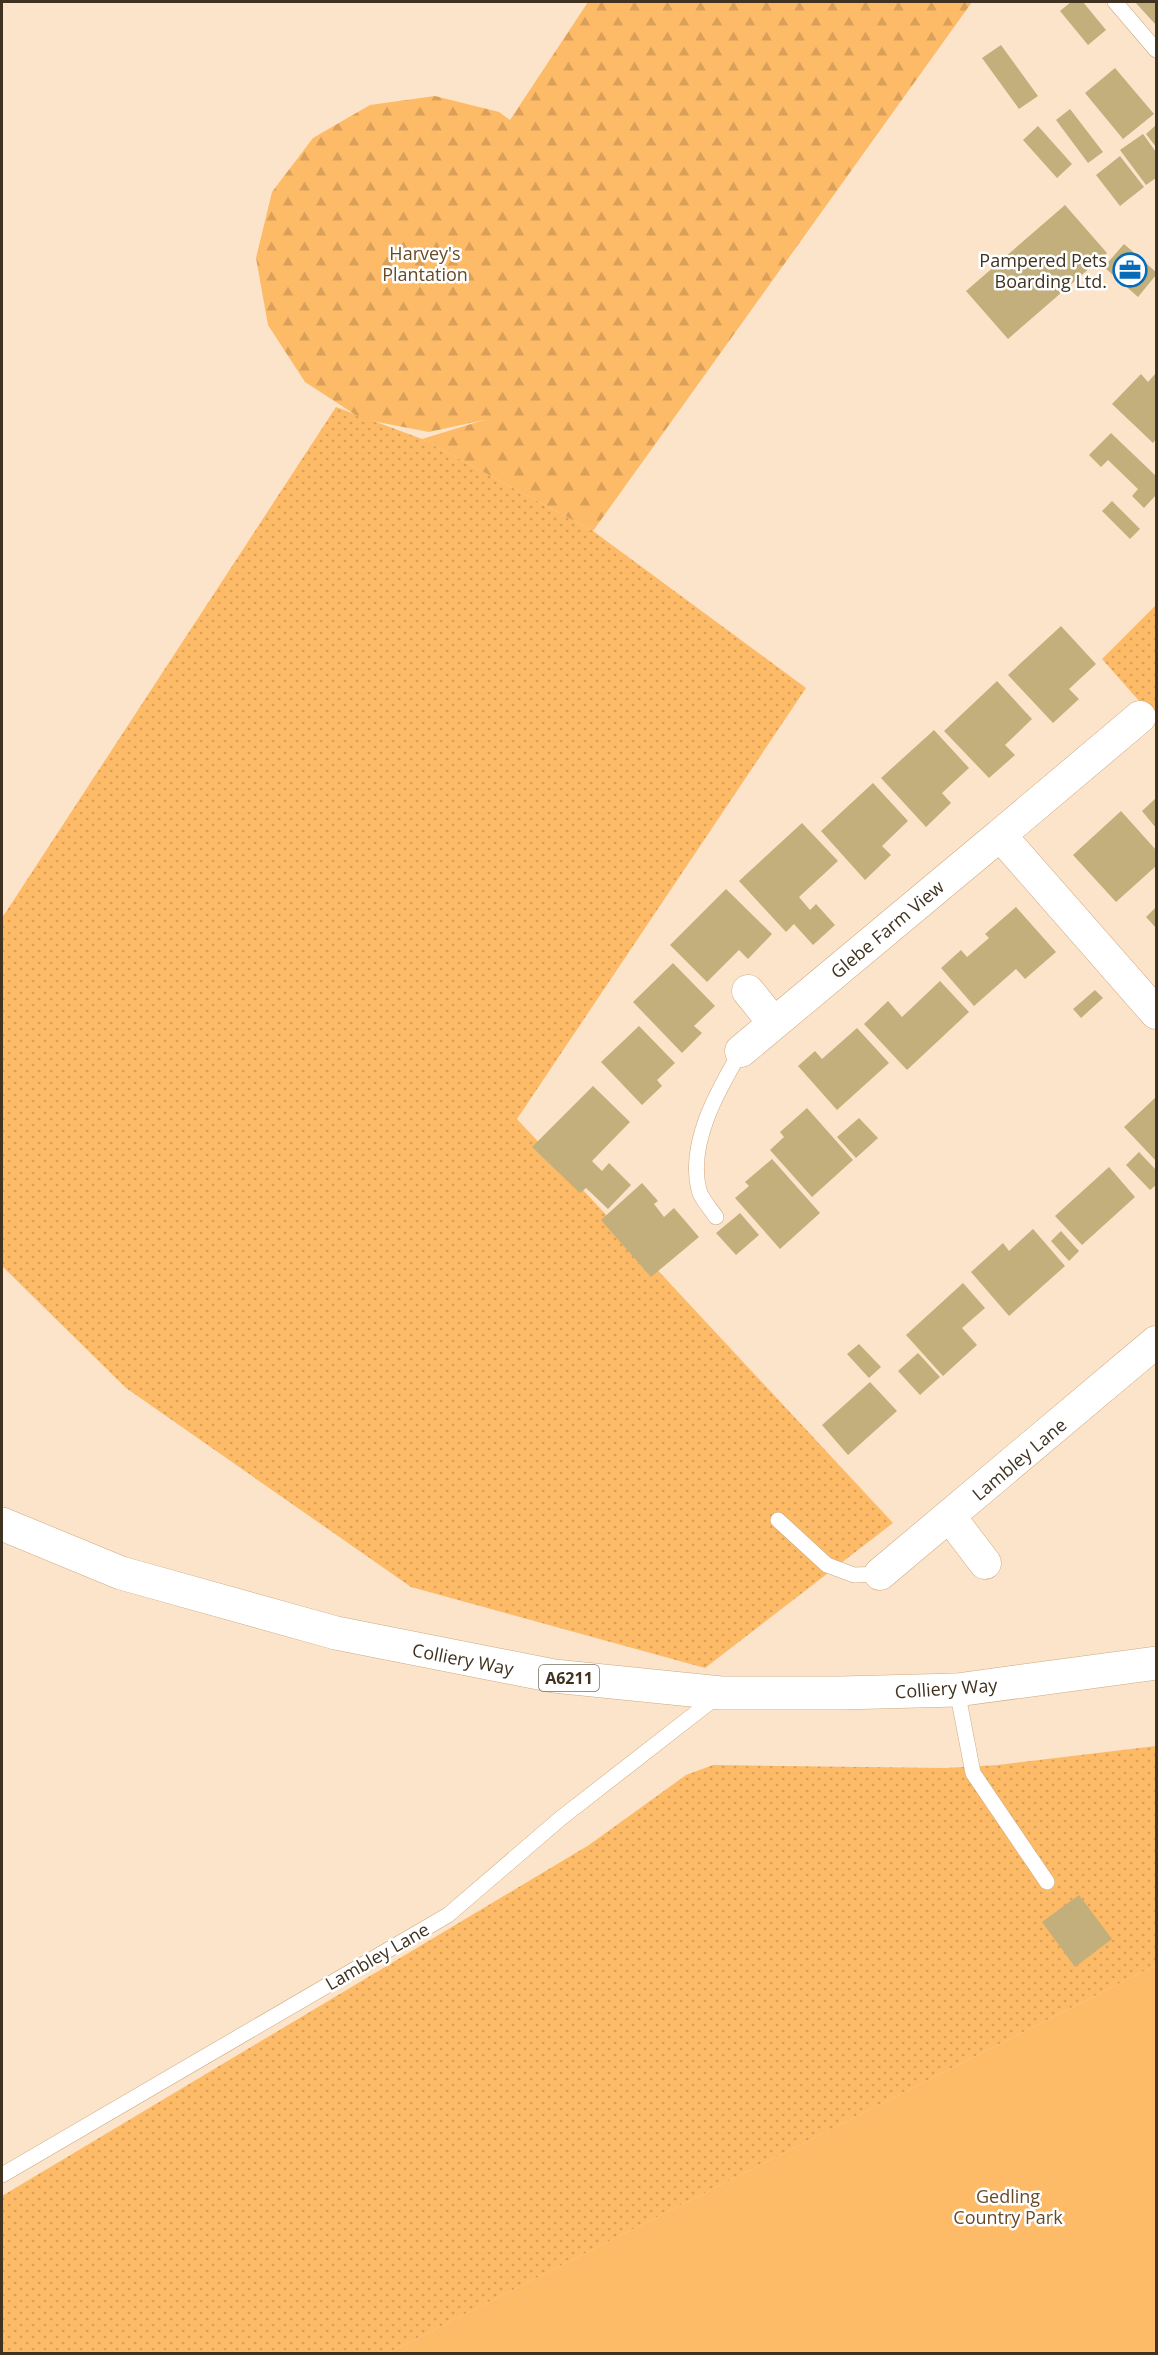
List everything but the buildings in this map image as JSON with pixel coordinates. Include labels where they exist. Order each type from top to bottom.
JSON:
[{"type":"main road","name":"Colliery Way","points":[[2,1524],[121,1573],[336,1633],[554,1676],[721,1694],[957,1690],[1156,1663]]},
{"type":"street","name":"Glebe Farm View","points":[[741,1051],[1140,717]]},
{"type":"street","points":[[1000,835],[1156,1013]]},
{"type":"street","points":[[748,991],[774,1023]]},
{"type":"street","name":"Lambley Lane","points":[[880,1574],[1156,1342]]},
{"type":"street","points":[[950,1517],[986,1563]]},
{"type":"lane","points":[[1115,2],[1156,50]]},
{"type":"lane","name":"Glebe Farm View","points":[[716,1217],[699,1191],[696,1155],[719,1089],[741,1051]]},
{"type":"lane","points":[[778,1520],[827,1565],[854,1575],[880,1574]]},
{"type":"lane","points":[[957,1690],[973,1773],[1047,1882]]},
{"type":"lane","name":"Lambley Lane","points":[[2,2175],[448,1915],[561,1818],[721,1694]]},
{"type":"green space","name":"Harvey's Plantation","points":[[588,2],[972,2],[593,531],[422,439],[484,420],[429,432],[362,419],[305,382],[268,325],[256,258],[272,192],[313,138],[370,105],[435,96],[499,112],[510,120]]},
{"type":"green space","points":[[336,407],[422,439],[593,531],[806,688],[517,1119],[893,1523],[705,1668],[411,1587],[126,1388],[2,1266],[2,918]]},
{"type":"green space","points":[[1156,605],[1156,720],[1102,659]]},
{"type":"green space","points":[[1156,1746],[1156,1965],[388,2353],[2,2354],[2,2196],[589,1845],[686,1775],[713,1765],[945,1768],[998,1765]]},
{"type":"green space","name":"Gedling Country Park","points":[[1156,1965],[1156,2353],[388,2353]]},
{"type":"place","name":"Pampered Pets Boarding Ltd.","points":[[1130,270]]}]
